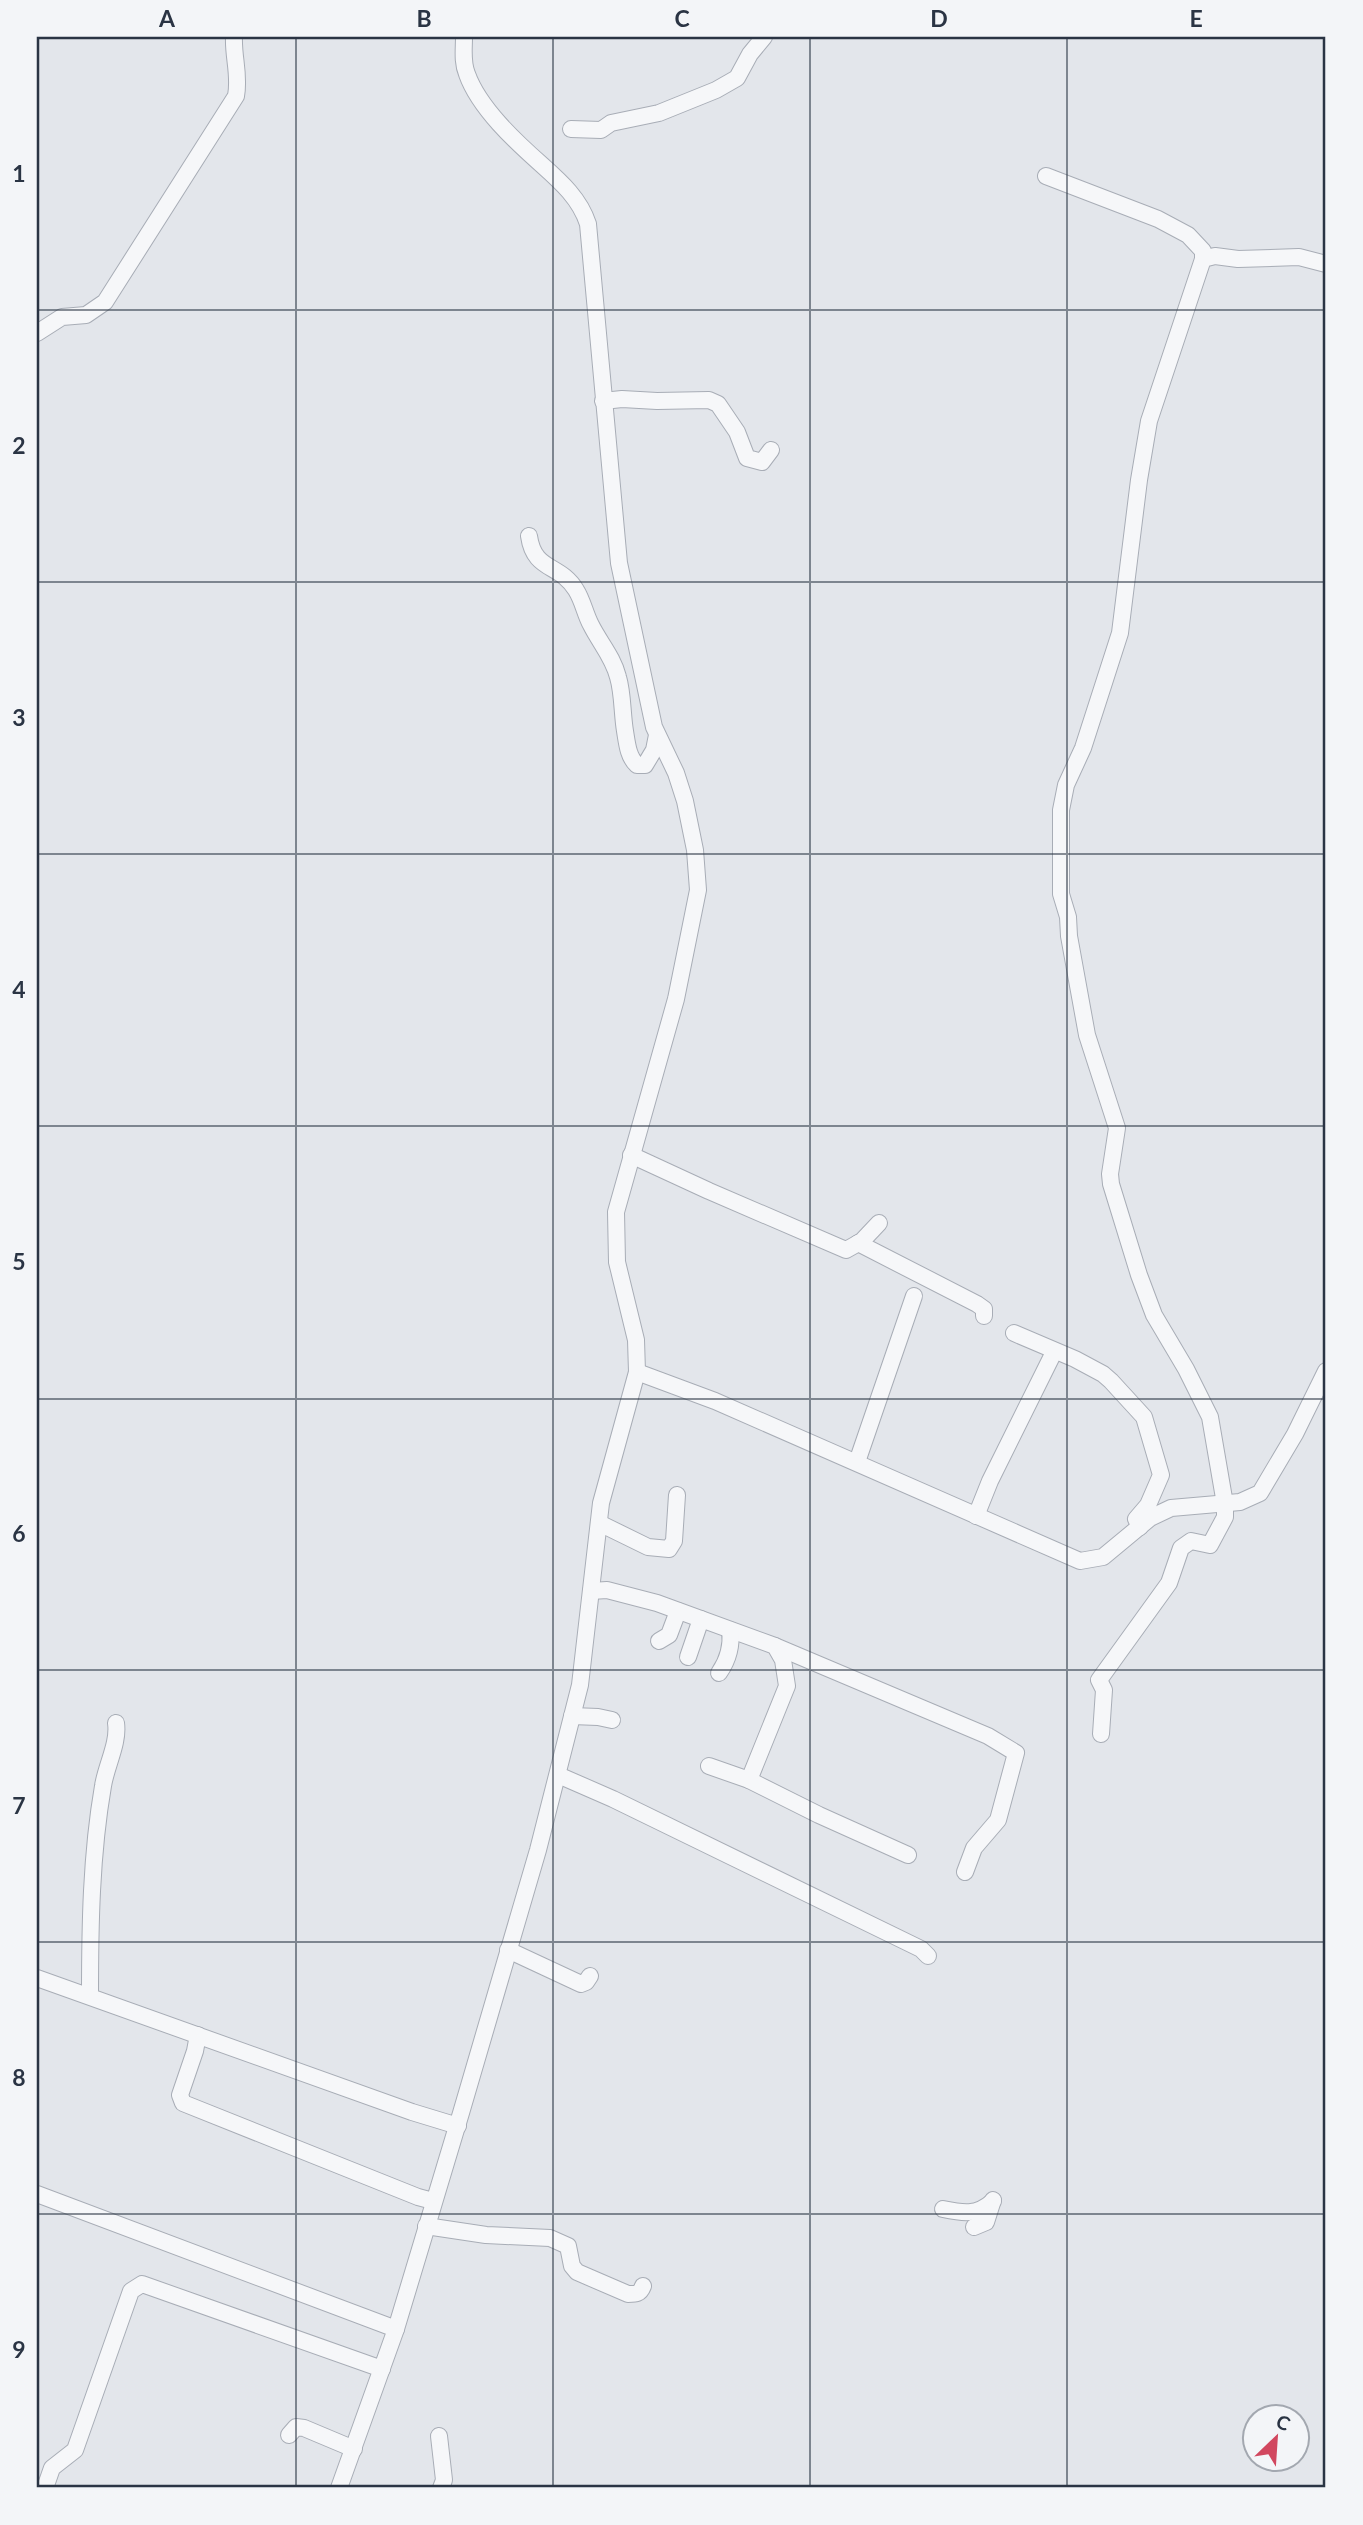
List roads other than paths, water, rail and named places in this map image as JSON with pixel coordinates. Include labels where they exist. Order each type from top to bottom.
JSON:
[{"type":"street","points":[[37,333],[62,317],[86,315],[105,302],[236,96],[239,80],[233,54],[234,37]]},
{"type":"street","points":[[339,2488],[396,2329],[457,2126],[558,1775],[584,1663],[606,1481],[637,1372],[636,1339],[617,1262],[617,1212],[676,999],[698,890],[695,850],[685,801],[676,773],[657,736],[645,693],[619,563],[593,272],[584,212],[561,182],[519,145],[472,85],[463,61],[464,37]]},
{"type":"street","points":[[571,130],[601,130],[611,123],[659,113],[716,90],[737,78],[750,54],[764,37]]},
{"type":"street","points":[[1046,176],[1158,219],[1188,235],[1203,251],[1203,259],[1149,421],[1120,633],[1083,748],[1066,785],[1061,810],[1061,894],[1068,918],[1087,1035],[1116,1128],[1111,1184],[1154,1315],[1186,1368],[1210,1417],[1226,1504],[1225,1517],[1210,1545],[1191,1541],[1181,1548],[1169,1583],[1099,1680],[1104,1690],[1101,1734]]},
{"type":"street","points":[[1203,259],[1215,256],[1238,259],[1299,257],[1326,264]]},
{"type":"street","points":[[603,401],[709,400],[722,409],[737,432],[747,458],[762,461],[771,450]]},
{"type":"street","points":[[529,536],[539,561],[569,579],[596,634],[614,663],[619,680],[627,741],[632,760],[637,765],[645,765],[654,750],[657,736]]},
{"type":"street","points":[[631,1155],[846,1250],[858,1243],[879,1223]]},
{"type":"street","points":[[858,1243],[977,1304],[984,1309],[984,1316]]},
{"type":"street","points":[[857,1462],[914,1296]]},
{"type":"street","points":[[1014,1334],[1075,1359],[1103,1374],[1144,1417],[1161,1475],[1148,1504],[1136,1520],[1140,1527]]},
{"type":"street","points":[[976,1516],[1054,1352]]},
{"type":"street","points":[[637,1372],[715,1401],[1080,1561],[1103,1557],[1150,1518],[1171,1508],[1240,1502],[1261,1493],[1295,1434],[1326,1371]]},
{"type":"street","points":[[599,1523],[648,1547],[669,1549],[674,1541],[677,1495]]},
{"type":"street","points":[[591,1591],[607,1590],[678,1611],[775,1646],[988,1736],[1016,1753],[998,1819],[974,1848],[965,1872]]},
{"type":"street","points":[[659,1641],[669,1635],[678,1611]]},
{"type":"street","points":[[688,1657],[701,1619]]},
{"type":"street","points":[[719,1673],[726,1664],[730,1630]]},
{"type":"street","points":[[749,1780],[787,1686],[783,1660],[775,1646]]},
{"type":"street","points":[[572,1716],[612,1720]]},
{"type":"street","points":[[90,1996],[95,1850],[103,1785],[112,1753],[116,1723]]},
{"type":"street","points":[[709,1766],[749,1780],[818,1815],[908,1855]]},
{"type":"street","points":[[558,1775],[613,1798],[804,1891],[921,1949],[928,1956]]},
{"type":"street","points":[[508,1950],[581,1984],[590,1976]]},
{"type":"street","points":[[37,1978],[457,2126]]},
{"type":"street","points":[[198,2035],[180,2095],[183,2103],[418,2197],[433,2200]]},
{"type":"street","points":[[37,2194],[396,2329]]},
{"type":"street","points":[[943,2209],[969,2214],[978,2212],[993,2199],[986,2222],[974,2227]]},
{"type":"street","points":[[426,2226],[486,2235],[550,2238],[568,2246],[572,2266],[577,2272],[628,2294],[636,2294],[643,2286]]},
{"type":"street","points":[[45,2488],[52,2468],[75,2450],[131,2291],[142,2284],[382,2368]]},
{"type":"street","points":[[289,2435],[296,2427],[304,2428],[354,2449]]},
{"type":"street","points":[[439,2436],[444,2480],[441,2488]]}]
